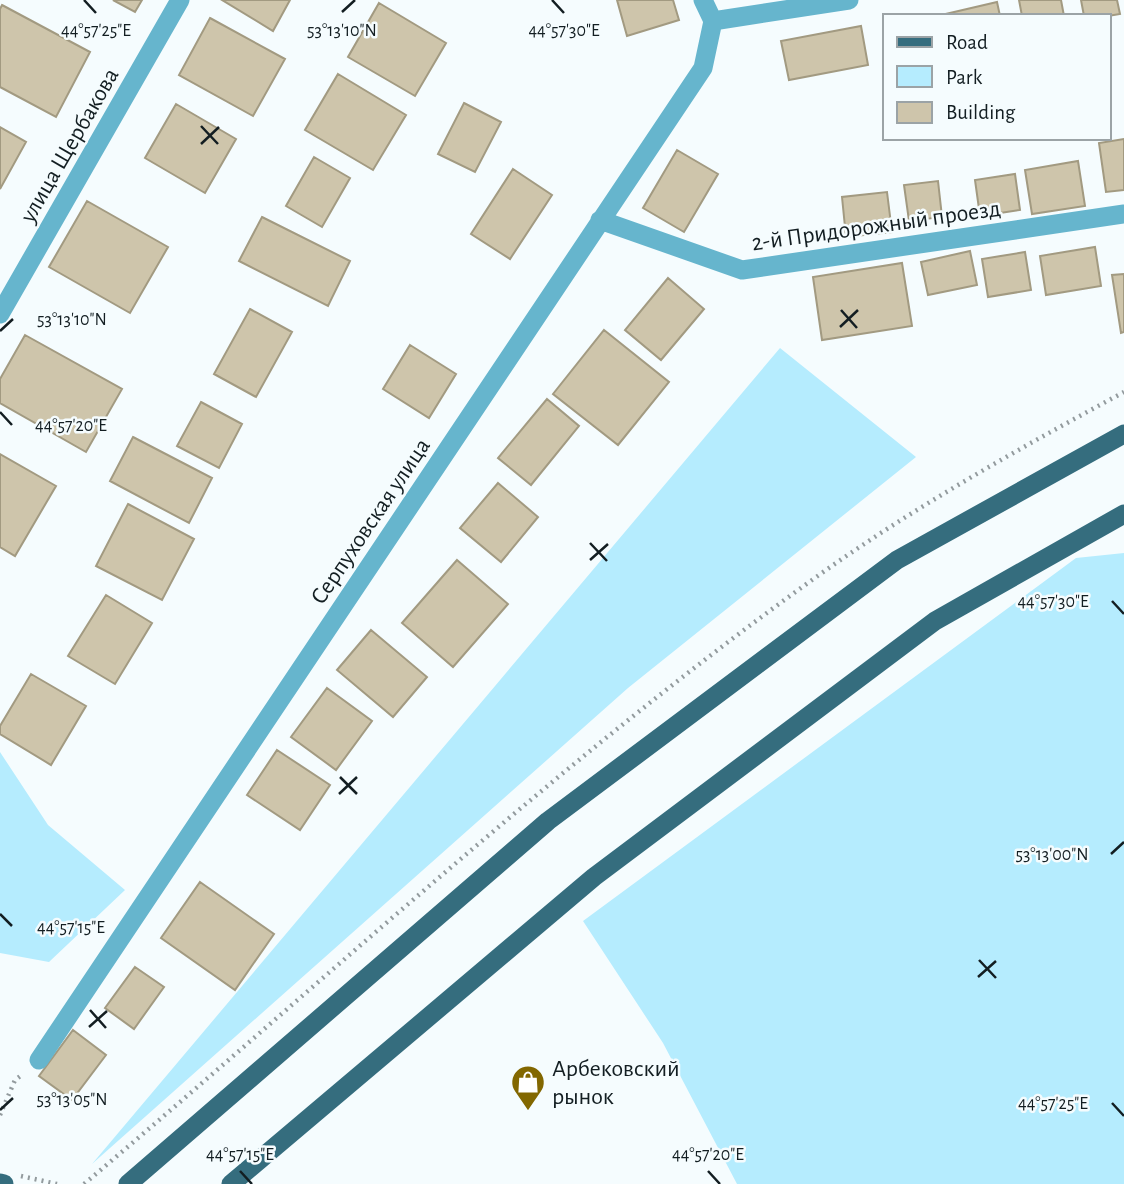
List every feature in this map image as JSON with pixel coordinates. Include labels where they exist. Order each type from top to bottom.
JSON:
[{"type":"main road","points":[[128,1184],[559,812],[897,560],[1124,434]]},
{"type":"main road","points":[[231,1184],[594,877],[715,786],[935,621],[1124,514]]},
{"type":"street","name":"улица Щербакова","points":[[0,314],[180,0]]},
{"type":"street","points":[[703,0],[713,21],[849,0]]},
{"type":"street","name":"Серпуховская улица","points":[[39,1060],[704,68],[713,21]]},
{"type":"street","name":"2-й Придорожный проезд","points":[[600,220],[742,270],[1124,214]]},
{"type":"path","points":[[0,1115],[15,1080],[39,1060]]},
{"type":"path","points":[[5,1180],[57,1184]]},
{"type":"green space","points":[[780,348],[916,457],[628,688],[92,1164]]},
{"type":"green space","points":[[1124,553],[1124,1184],[737,1184],[663,1043],[583,921],[1076,558]]},
{"type":"green space","points":[[0,752],[48,825],[125,890],[49,962],[0,953]]},
{"type":"building","points":[[113,0],[142,0],[135,12]]},
{"type":"building","points":[[222,0],[290,0],[273,31]]},
{"type":"building","points":[[617,0],[673,0],[679,20],[627,36]]},
{"type":"building","points":[[1019,0],[1061,0],[1064,14],[1022,14]]},
{"type":"building","points":[[1081,0],[1117,0],[1120,14],[1110,16],[1084,14]]},
{"type":"building","points":[[997,2],[1000,14],[946,14]]},
{"type":"building","points":[[379,3],[446,43],[415,96],[348,57]]},
{"type":"building","points":[[2,5],[90,52],[56,117],[0,87]]},
{"type":"building","points":[[210,18],[285,59],[253,116],[179,75]]},
{"type":"building","points":[[861,26],[868,65],[789,80],[781,41]]},
{"type":"building","points":[[338,74],[406,115],[373,170],[305,130]]},
{"type":"building","points":[[464,103],[501,122],[475,172],[438,154]]},
{"type":"building","points":[[176,104],[236,139],[205,193],[145,158]]},
{"type":"building","points":[[0,127],[26,142],[0,189]]},
{"type":"building","points":[[1124,139],[1124,190],[1106,192],[1099,143]]},
{"type":"building","points":[[677,150],[718,174],[684,232],[643,208]]},
{"type":"building","points":[[314,157],[350,178],[322,227],[286,206]]},
{"type":"building","points":[[1078,161],[1085,206],[1032,214],[1025,170]]},
{"type":"building","points":[[513,169],[552,195],[510,259],[471,234]]},
{"type":"building","points":[[1015,174],[1020,210],[980,216],[975,180]]},
{"type":"building","points":[[938,181],[942,217],[909,221],[904,185]]},
{"type":"building","points":[[887,192],[892,232],[846,237],[842,197]]},
{"type":"building","points":[[87,201],[168,247],[130,313],[49,267]]},
{"type":"building","points":[[262,217],[350,261],[328,306],[239,261]]},
{"type":"building","points":[[1095,247],[1101,286],[1046,295],[1040,256]]},
{"type":"building","points":[[970,251],[977,285],[928,295],[921,262]]},
{"type":"building","points":[[1025,252],[1031,290],[988,297],[982,259]]},
{"type":"building","points":[[902,263],[912,326],[822,340],[813,277]]},
{"type":"building","points":[[1124,274],[1124,332],[1121,333],[1112,275]]},
{"type":"building","points":[[668,278],[704,309],[661,360],[625,330]]},
{"type":"building","points":[[250,309],[292,332],[256,397],[214,374]]},
{"type":"building","points":[[604,330],[669,382],[618,445],[553,394]]},
{"type":"building","points":[[25,335],[122,389],[86,452],[0,403],[0,379]]},
{"type":"building","points":[[410,345],[456,374],[429,418],[383,389]]},
{"type":"building","points":[[547,399],[579,426],[531,485],[498,458]]},
{"type":"building","points":[[201,402],[242,424],[219,468],[177,446]]},
{"type":"building","points":[[133,437],[212,478],[189,523],[110,481]]},
{"type":"building","points":[[0,454],[56,486],[15,556],[0,547]]},
{"type":"building","points":[[498,483],[538,517],[501,562],[460,528]]},
{"type":"building","points":[[128,504],[194,539],[162,600],[96,566]]},
{"type":"building","points":[[457,560],[508,604],[453,667],[402,623]]},
{"type":"building","points":[[106,595],[152,623],[115,684],[68,656]]},
{"type":"building","points":[[371,630],[427,677],[393,717],[337,670]]},
{"type":"building","points":[[31,674],[86,706],[51,765],[0,734],[0,726]]},
{"type":"building","points":[[327,688],[372,721],[336,770],[291,737]]},
{"type":"building","points":[[277,750],[330,785],[300,830],[247,795]]},
{"type":"building","points":[[200,882],[274,934],[235,990],[161,938]]},
{"type":"building","points":[[135,967],[164,987],[134,1029],[105,1008]]},
{"type":"building","points":[[73,1030],[106,1055],[72,1100],[39,1076]]},
{"type":"place","name":"Арбековский рынок","points":[[528,1112]]}]
